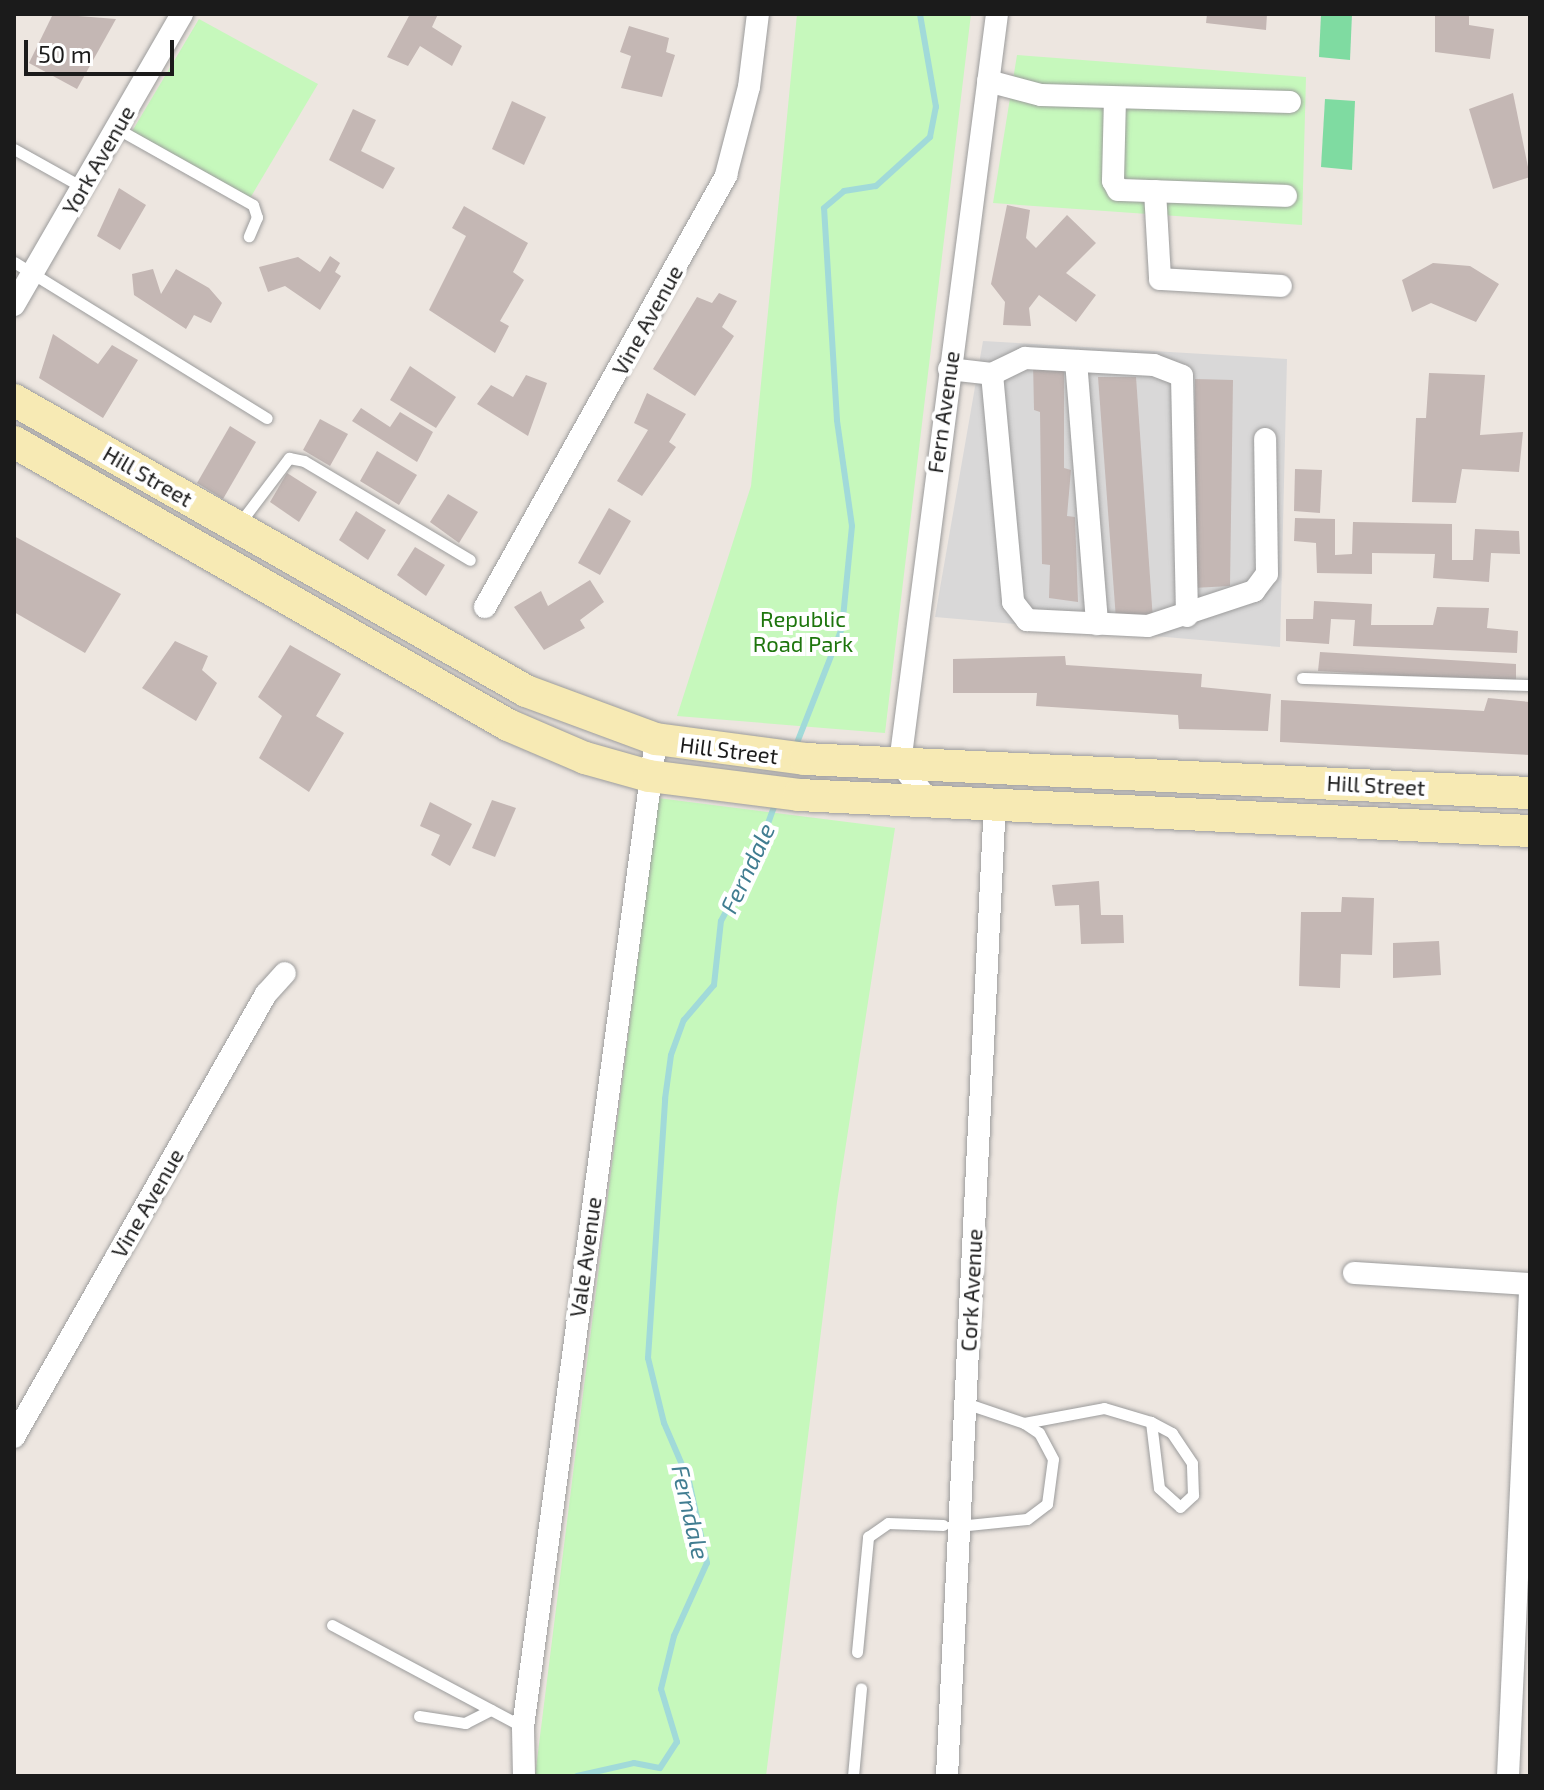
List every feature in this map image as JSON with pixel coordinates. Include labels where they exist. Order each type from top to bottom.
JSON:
[{"type":"main road","name":"Hill Street","points":[[14,400],[526,691],[656,739],[740,753],[805,759],[1530,793]]},
{"type":"main road","name":"Hill Street","points":[[14,442],[508,725],[649,776],[737,790],[799,795],[1530,831]]},
{"type":"street","name":"York Avenue","points":[[14,305],[24,267],[82,187],[182,14]]},
{"type":"street","name":"Vine Avenue","points":[[485,607],[726,175],[749,87],[758,14]]},
{"type":"street","name":"Fern Avenue","points":[[900,763],[997,14]]},
{"type":"street","points":[[988,81],[1041,95],[1290,102]]},
{"type":"street","points":[[1115,98],[1115,187],[1286,196]]},
{"type":"street","points":[[1155,191],[1160,279],[1281,286]]},
{"type":"street","points":[[949,369],[992,374],[1012,360],[1076,361],[1154,365],[1182,376],[1187,616]]},
{"type":"street","points":[[1076,361],[1097,624]]},
{"type":"street","points":[[992,374],[1015,611],[1027,620],[1148,626],[1187,616],[1263,583],[1265,439]]},
{"type":"street","name":"Vale Avenue","points":[[524,1776],[523,1727],[656,739]]},
{"type":"street","points":[[900,763],[928,800]]},
{"type":"street","name":"Cork Avenue","points":[[947,1776],[950,1526],[965,1403],[995,803]]},
{"type":"street","name":"Vine Avenue","points":[[14,1437],[266,994],[285,973]]},
{"type":"street","points":[[1354,1273],[1530,1284]]},
{"type":"street","points":[[1508,1776],[1530,1293]]},
{"type":"lane","points":[[116,128],[253,205],[257,217],[249,236]]},
{"type":"lane","points":[[14,149],[82,187]]},
{"type":"lane","points":[[24,267],[267,418]]},
{"type":"lane","points":[[237,527],[289,458],[304,461],[470,560]]},
{"type":"lane","points":[[1302,678],[1530,685]]},
{"type":"lane","points":[[857,1652],[868,1537],[888,1523],[950,1526],[1027,1519],[1047,1504],[1053,1459],[1039,1433],[1024,1423],[965,1403]]},
{"type":"lane","points":[[1024,1423],[1104,1408],[1151,1422],[1172,1433],[1192,1463],[1193,1495],[1180,1507],[1159,1488],[1151,1422]]},
{"type":"lane","points":[[332,1625],[523,1727]]},
{"type":"lane","points":[[853,1776],[861,1688]]},
{"type":"lane","points":[[419,1716],[465,1723],[491,1710]]},
{"type":"shaded area","points":[[983,341],[1287,359],[1280,647],[935,617]]},
{"type":"green space","name":"Republic Road Park","points":[[797,14],[971,14],[885,733],[677,716],[751,486]]},
{"type":"green space","points":[[1321,14],[1352,14],[1350,60],[1319,57]]},
{"type":"green space","points":[[199,19],[318,84],[249,200],[131,133]]},
{"type":"green space","points":[[1017,55],[1306,77],[1302,225],[993,203]]},
{"type":"green space","points":[[1325,99],[1355,101],[1352,170],[1321,167]]},
{"type":"green space","points":[[658,798],[895,828],[837,1202],[766,1776],[535,1776]]},
{"type":"building","points":[[53,14],[116,19],[77,89],[29,63]]},
{"type":"building","points":[[410,14],[438,14],[432,27],[462,46],[452,66],[420,46],[408,66],[387,57]]},
{"type":"building","points":[[1207,14],[1267,14],[1266,30],[1206,23]]},
{"type":"building","points":[[1435,14],[1469,14],[1469,25],[1494,29],[1490,59],[1435,52]]},
{"type":"building","points":[[629,26],[669,38],[666,52],[675,55],[662,97],[621,88],[631,56],[620,52]]},
{"type":"building","points":[[1513,93],[1530,177],[1493,189],[1469,109]]},
{"type":"building","points":[[512,101],[546,117],[524,165],[492,149]]},
{"type":"building","points":[[353,109],[376,120],[361,151],[395,168],[383,189],[329,160]]},
{"type":"building","points":[[119,188],[146,205],[120,250],[97,236]]},
{"type":"building","points":[[1007,205],[1030,210],[1026,238],[1036,248],[1067,215],[1096,243],[1066,273],[1096,295],[1076,322],[1039,295],[1029,308],[1031,326],[1003,325],[1005,302],[991,284]]},
{"type":"building","points":[[464,206],[528,243],[513,272],[524,280],[500,321],[509,326],[495,353],[429,310],[466,236],[452,228]]},
{"type":"building","points":[[330,256],[340,263],[335,272],[341,276],[320,310],[285,286],[268,292],[259,267],[298,257],[320,272]]},
{"type":"building","points":[[1433,263],[1470,266],[1499,284],[1476,322],[1431,303],[1412,312],[1402,280]]},
{"type":"building","points":[[153,269],[161,294],[176,269],[209,288],[222,303],[211,323],[194,315],[186,329],[134,295],[132,274]]},
{"type":"building","points":[[719,293],[737,301],[722,327],[734,336],[695,396],[653,369],[697,297],[712,303]]},
{"type":"building","points":[[53,334],[98,364],[112,345],[138,360],[103,418],[39,378]]},
{"type":"building","points":[[1033,361],[1064,366],[1064,468],[1071,470],[1067,516],[1075,517],[1078,602],[1049,598],[1050,565],[1042,564],[1040,412],[1034,410]]},
{"type":"building","points":[[410,366],[456,397],[436,428],[390,400]]},
{"type":"building","points":[[1429,373],[1485,375],[1480,435],[1523,432],[1519,472],[1462,469],[1456,503],[1412,502],[1416,418],[1426,418]]},
{"type":"building","points":[[526,375],[547,383],[528,436],[477,404],[491,385],[513,397]]},
{"type":"building","points":[[1098,377],[1136,377],[1153,620],[1116,619]]},
{"type":"building","points":[[1195,379],[1233,380],[1230,586],[1193,588]]},
{"type":"building","points":[[647,393],[686,414],[669,442],[676,447],[642,496],[617,481],[648,430],[634,423]]},
{"type":"building","points":[[361,408],[390,427],[400,412],[433,432],[417,462],[352,421]]},
{"type":"building","points":[[320,419],[348,434],[330,466],[303,450]]},
{"type":"building","points":[[230,426],[256,442],[223,499],[197,483]]},
{"type":"building","points":[[377,451],[417,475],[399,505],[360,481]]},
{"type":"building","points":[[1295,469],[1322,470],[1320,513],[1294,511]]},
{"type":"building","points":[[287,473],[317,492],[299,522],[270,502]]},
{"type":"building","points":[[448,494],[478,512],[459,543],[430,522]]},
{"type":"building","points":[[609,508],[631,521],[600,575],[578,563]]},
{"type":"building","points":[[356,511],[386,530],[368,560],[339,540]]},
{"type":"building","points":[[1295,518],[1335,519],[1335,555],[1352,554],[1353,522],[1452,524],[1452,560],[1473,560],[1475,529],[1519,531],[1520,554],[1491,553],[1489,582],[1433,578],[1435,554],[1372,553],[1372,574],[1317,573],[1316,543],[1294,541]]},
{"type":"building","points":[[14,536],[121,594],[85,653],[14,612]]},
{"type":"building","points":[[415,547],[445,565],[426,596],[397,575]]},
{"type":"building","points":[[590,580],[604,602],[580,620],[585,628],[544,650],[514,607],[541,591],[548,606]]},
{"type":"building","points":[[1314,601],[1372,604],[1371,625],[1433,625],[1437,607],[1489,608],[1487,628],[1518,631],[1517,653],[1353,646],[1355,620],[1331,619],[1329,644],[1286,641],[1286,619],[1313,619]]},
{"type":"building","points":[[175,641],[208,656],[202,670],[217,683],[196,721],[142,688]]},
{"type":"building","points":[[290,645],[341,674],[316,716],[344,733],[309,792],[259,758],[282,716],[258,697]]},
{"type":"building","points":[[1320,652],[1516,664],[1516,682],[1318,671]]},
{"type":"building","points":[[1065,656],[1066,665],[1202,674],[1201,687],[1271,694],[1268,731],[1179,729],[1178,715],[1036,706],[1037,693],[953,693],[953,659]]},
{"type":"building","points":[[1488,698],[1530,702],[1530,755],[1280,742],[1281,700],[1484,711]]},
{"type":"building","points":[[492,800],[516,808],[495,857],[472,848]]},
{"type":"building","points":[[430,802],[472,824],[450,866],[431,855],[440,835],[420,826]]},
{"type":"building","points":[[1099,881],[1101,915],[1123,915],[1124,943],[1081,944],[1079,905],[1055,906],[1052,885]]},
{"type":"building","points":[[1342,897],[1374,898],[1372,955],[1341,954],[1340,988],[1299,986],[1301,912],[1341,912]]},
{"type":"building","points":[[1439,941],[1441,975],[1393,978],[1393,943]]},
{"type":"waterway","name":"Ferndale","points":[[795,748],[842,628],[852,526],[837,420],[824,208],[844,191],[876,186],[930,137],[936,107],[920,14]]},
{"type":"waterway","name":"Ferndale","points":[[577,1776],[634,1763],[660,1768],[677,1742],[661,1689],[674,1636],[707,1563],[689,1481],[664,1423],[648,1358],[665,1099],[671,1055],[684,1020],[714,985],[721,921],[757,854],[775,804]]}]
